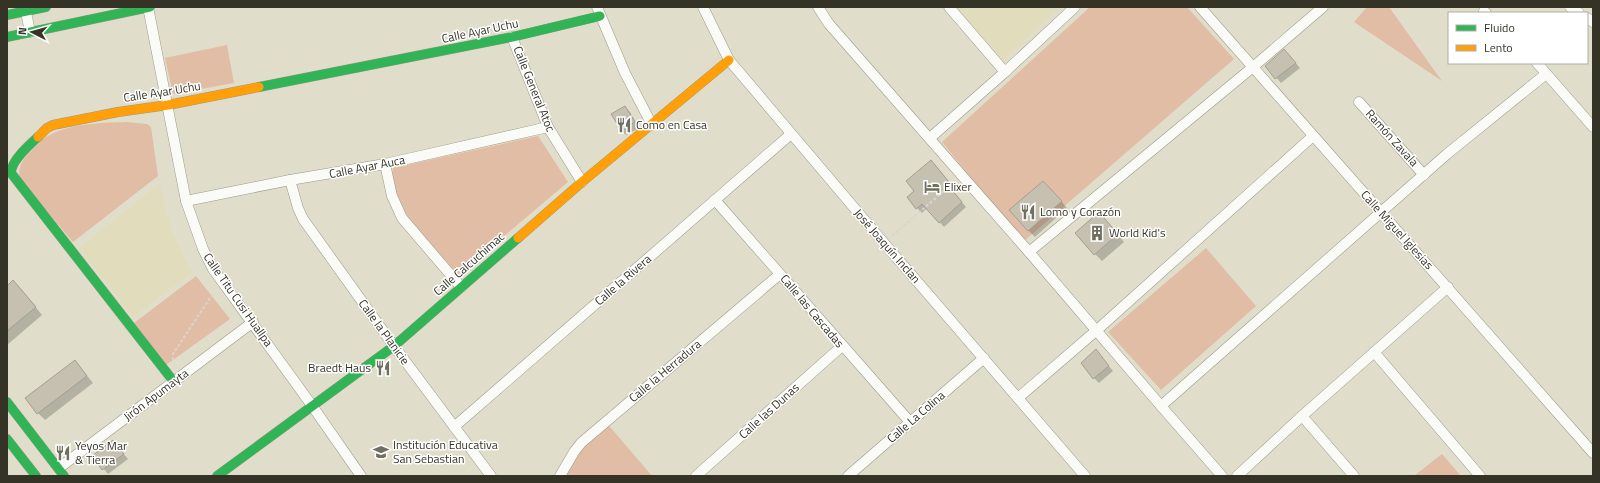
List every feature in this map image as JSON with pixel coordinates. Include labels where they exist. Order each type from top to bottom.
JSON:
[{"type":"street","points":[[7,15],[26,9],[46,7]]},
{"type":"street","points":[[7,37],[148,7]]},
{"type":"street","name":"Calle Titu Cusi Huallpa","points":[[148,7],[186,201],[206,255],[226,286],[313,406],[361,476]]},
{"type":"street","name":"José Joaquín Inclan","points":[[703,7],[729,60],[884,243],[1086,476]]},
{"type":"street","points":[[818,7],[829,24],[1097,330],[1222,476]]},
{"type":"street","points":[[949,7],[1005,72]]},
{"type":"street","points":[[930,138],[1005,72],[1075,7]]},
{"type":"street","name":"Calle Miguel Iglesias","points":[[1200,7],[1593,453]]},
{"type":"street","points":[[1029,252],[1253,67],[1323,7]]},
{"type":"street","points":[[26,9],[30,32]]},
{"type":"street","points":[[598,12],[652,125]]},
{"type":"street","name":"Calle Ayar Uchu","points":[[174,382],[11,174],[10,170],[26,148],[47,128],[53,125],[118,112],[168,105],[512,37],[598,12]]},
{"type":"street","name":"Calle General Atoc","points":[[512,37],[548,127],[582,182]]},
{"type":"street","name":"Calle Calcuchimac","points":[[217,476],[394,346],[582,182],[729,60]]},
{"type":"street","points":[[1538,64],[1593,128]]},
{"type":"street","points":[[1161,406],[1382,213],[1447,154],[1546,74]]},
{"type":"street","name":"Ramón Zavala","points":[[1359,102],[1424,175]]},
{"type":"street","name":"Calle Ayar Auca","points":[[186,201],[290,180],[385,164],[548,127]]},
{"type":"street","name":"Calle la Rivera","points":[[454,427],[791,134]]},
{"type":"street","points":[[1018,398],[1097,330],[1313,136]]},
{"type":"street","points":[[385,164],[392,198],[404,221],[461,287]]},
{"type":"street","name":"Calle la Planicie","points":[[290,180],[298,208],[303,219],[394,346],[491,476]]},
{"type":"street","name":"Calle las Cascadas","points":[[715,200],[910,422]]},
{"type":"street","name":"Calle la Herradura","points":[[560,476],[581,443],[780,274]]},
{"type":"street","points":[[1237,476],[1302,416],[1448,287]]},
{"type":"street","name":"Jirón Apumayta","points":[[62,472],[174,382],[253,322]]},
{"type":"street","name":"Calle las Dunas","points":[[696,476],[842,346]]},
{"type":"street","points":[[1374,352],[1480,476]]},
{"type":"street","name":"Calle La Colina","points":[[850,475],[984,358]]},
{"type":"street","points":[[7,402],[62,472]]},
{"type":"street","points":[[1302,416],[1354,476]]},
{"type":"street","points":[[7,439],[36,476]]},
{"type":"path","points":[[884,243],[962,175]]},
{"type":"path","points":[[172,366],[173,354],[210,298],[226,286]]},
{"type":"shaded area","points":[[956,7],[1059,7],[1003,61]]},
{"type":"shaded area","points":[[1090,7],[1187,7],[1234,59],[1023,242],[942,142]]},
{"type":"shaded area","points":[[1367,7],[1389,7],[1442,81],[1354,22]]},
{"type":"shaded area","points":[[227,45],[234,83],[173,94],[165,58]]},
{"type":"shaded area","points":[[127,122],[147,124],[151,127],[158,176],[73,242],[20,179],[19,171],[21,164],[27,155],[46,137],[66,128],[86,124]]},
{"type":"shaded area","points":[[538,136],[568,182],[458,275],[413,227],[391,183],[393,168]]},
{"type":"shaded area","points":[[160,183],[165,207],[174,236],[188,266],[193,272],[133,317],[79,248]]},
{"type":"shaded area","points":[[1206,248],[1256,306],[1161,390],[1108,332]]},
{"type":"shaded area","points":[[196,276],[230,319],[166,365],[134,323]]},
{"type":"shaded area","points":[[605,421],[652,476],[558,476]]},
{"type":"shaded area","points":[[1442,454],[1461,476],[1414,476]]},
{"type":"building","points":[[1284,49],[1296,63],[1275,79],[1265,66]]},
{"type":"building","points":[[625,106],[635,122],[621,130],[611,114]]},
{"type":"building","points":[[931,160],[949,182],[947,184],[962,202],[939,223],[922,204],[916,209],[907,197],[914,191],[906,181]]},
{"type":"building","points":[[1043,181],[1062,201],[1028,231],[1009,210]]},
{"type":"building","name":"World Kid's","points":[[1099,212],[1118,234],[1094,255],[1075,233]]},
{"type":"building","points":[[13,280],[36,307],[7,331],[7,286]]},
{"type":"building","points":[[1096,349],[1109,366],[1093,379],[1081,363]]},
{"type":"building","points":[[75,360],[87,376],[37,414],[25,398]]},
{"type":"building","points":[[113,440],[124,454],[102,470],[92,456]]},
{"type":"traffic: fast","points":[[7,15],[46,7]]},
{"type":"traffic: fast","points":[[7,37],[150,7]]},
{"type":"traffic: fast","points":[[259,87],[512,37],[600,16]]},
{"type":"traffic: fast","points":[[38,137],[17,158],[11,173],[174,382]]},
{"type":"traffic: fast","points":[[217,476],[394,346],[518,238]]},
{"type":"traffic: fast","points":[[7,402],[64,476]]},
{"type":"traffic: fast","points":[[7,439],[36,476]]},
{"type":"traffic: slow","points":[[518,238],[582,182],[729,60]]},
{"type":"traffic: slow","points":[[38,137],[47,128],[53,125],[259,87]]},
{"type":"place","name":"Como en Casa","points":[[624,125]]},
{"type":"place","name":"Elixer","points":[[932,187]]},
{"type":"place","name":"Lomo y Corazón","points":[[1028,212]]},
{"type":"place","name":"World Kid's","points":[[1097,233]]},
{"type":"place","name":"Braedt Haus","points":[[383,368]]},
{"type":"place","name":"Institución Educativa San Sebastian","points":[[381,452]]},
{"type":"place","name":"Yeyos Mar & Tierra","points":[[63,453]]}]
